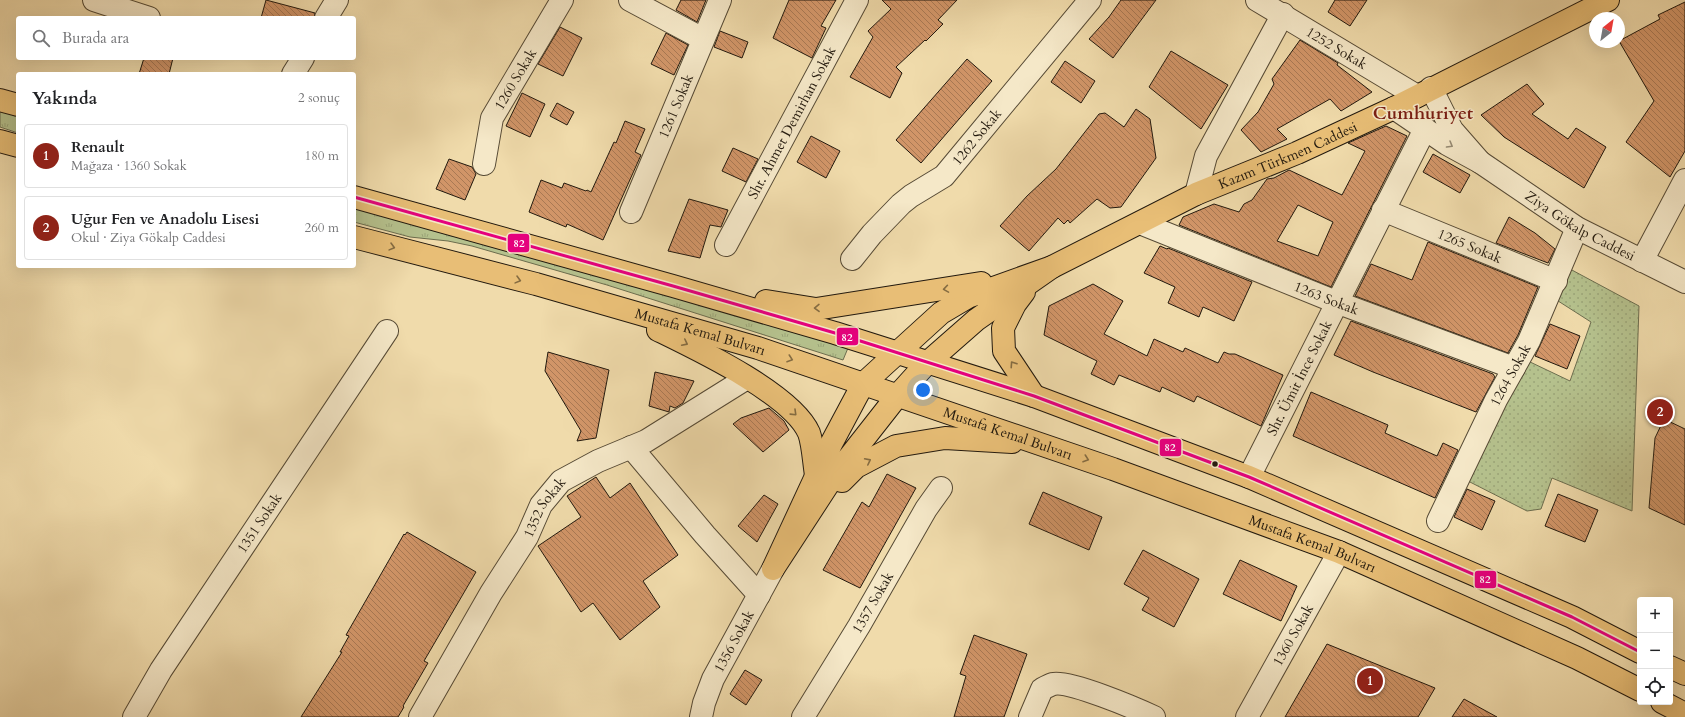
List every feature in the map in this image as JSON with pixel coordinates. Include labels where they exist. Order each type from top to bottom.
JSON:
[{"type":"main road","name":"Kazım Türkmen Caddesi","points":[[1052,267],[1140,224],[1196,194],[1297,153],[1394,108],[1608,0]]},
{"type":"main road","points":[[0,100],[16,104]]},
{"type":"main road","points":[[0,141],[16,145]]},
{"type":"main road","points":[[356,199],[673,286],[835,334],[1034,396],[1249,477],[1572,617],[1637,650]]},
{"type":"main road","name":"Mustafa Kemal Bulvarı","points":[[356,238],[536,284],[758,348],[1045,445],[1338,552],[1577,658],[1637,688]]},
{"type":"main road","points":[[673,286],[816,309],[978,284],[1052,267]]},
{"type":"main road","points":[[773,569],[830,444],[863,384],[941,313],[968,297],[1052,267]]},
{"type":"main road","points":[[773,569],[829,483],[898,395],[927,363],[976,320],[1052,267]]},
{"type":"main road","points":[[1034,396],[1004,351],[1003,328],[1015,304],[1031,283],[1052,267]]},
{"type":"main road","points":[[613,307],[712,357],[767,390],[797,414],[809,433],[816,475]]},
{"type":"main road","points":[[808,514],[856,467],[896,446],[945,438],[1045,445]]},
{"type":"main road","points":[[1673,668],[1685,674]]},
{"type":"main road","points":[[1668,705],[1685,714]]},
{"type":"street","points":[[94,0],[143,16]]},
{"type":"street","points":[[327,16],[337,0]]},
{"type":"street","name":"1260 Sokak","points":[[484,164],[492,118],[562,0]]},
{"type":"street","points":[[630,0],[703,39]]},
{"type":"street","name":"1261 Sokak","points":[[631,212],[720,0]]},
{"type":"street","name":"Sht. Ahmet Demirhan Sokak","points":[[726,245],[857,0]]},
{"type":"street","name":"1262 Sokak","points":[[852,259],[872,234],[901,204],[911,196],[944,176],[1090,0]]},
{"type":"street","name":"1252 Sokak","points":[[1257,0],[1424,92]]},
{"type":"street","points":[[1196,194],[1206,156],[1283,14]]},
{"type":"street","points":[[294,72],[301,60]]},
{"type":"street","points":[[1424,92],[1452,130],[1480,162]]},
{"type":"street","points":[[1394,108],[1446,144],[1480,162]]},
{"type":"street","name":"Sht. Ümit İnce Sokak","points":[[1249,477],[1336,302],[1425,130]]},
{"type":"street","name":"Ziya Gökalp Caddesi","points":[[1480,162],[1578,228],[1685,282]]},
{"type":"street","points":[[1642,261],[1685,180]]},
{"type":"street","name":"1265 Sokak","points":[[1384,210],[1556,281]]},
{"type":"street","name":"1263 Sokak","points":[[1140,224],[1336,302],[1514,368]]},
{"type":"street","name":"1264 Sokak","points":[[1438,521],[1496,400],[1529,341],[1578,228]]},
{"type":"street","name":"1351 Sokak","points":[[134,717],[161,670],[387,331]]},
{"type":"street","name":"1352 Sokak","points":[[420,717],[491,593],[527,537],[541,506],[561,481],[598,461],[646,441],[747,378]]},
{"type":"street","points":[[631,447],[758,595]]},
{"type":"street","name":"1357 Sokak","points":[[804,717],[926,509],[941,488]]},
{"type":"street","name":"1360 Sokak","points":[[1247,717],[1338,552]]},
{"type":"street","name":"1356 Sokak","points":[[701,717],[704,703],[713,679],[773,569]]},
{"type":"street","points":[[1030,717],[1042,689],[1054,683],[1079,688],[1134,707],[1154,717]]},
{"type":"green space","points":[[0,110],[16,114],[16,132],[0,127]]},
{"type":"green space","points":[[356,207],[574,265],[848,348],[843,360],[607,285],[472,246],[448,241],[410,237],[356,223]]},
{"type":"green space","points":[[1570,269],[1639,306],[1632,511],[1552,478],[1541,509],[1527,511],[1466,480],[1528,361],[1570,381],[1591,322],[1555,299]]},
{"type":"building","points":[[266,0],[315,13],[314,16],[262,16]]},
{"type":"building","points":[[681,0],[706,0],[697,22],[676,10]]},
{"type":"building","points":[[789,0],[836,0],[821,26],[826,28],[812,58],[773,38]]},
{"type":"building","points":[[882,0],[957,0],[938,20],[943,24],[896,67],[902,73],[890,98],[850,77],[873,37],[868,31],[891,9]]},
{"type":"building","points":[[1121,0],[1156,0],[1113,58],[1089,39],[1109,17]]},
{"type":"building","points":[[1335,0],[1367,0],[1350,26],[1328,12]]},
{"type":"building","points":[[1685,2],[1685,151],[1670,177],[1626,142],[1654,101],[1623,48],[1625,48],[1625,38],[1660,19],[1658,15]]},
{"type":"building","points":[[560,27],[582,38],[563,76],[538,64]]},
{"type":"building","points":[[720,31],[748,42],[742,58],[714,47]]},
{"type":"building","points":[[666,33],[688,45],[674,75],[651,64]]},
{"type":"building","points":[[1300,40],[1338,63],[1337,65],[1372,92],[1341,111],[1330,99],[1277,129],[1287,139],[1261,152],[1241,130],[1258,112],[1274,84],[1272,79]]},
{"type":"building","points":[[1171,51],[1228,85],[1201,129],[1149,87]]},
{"type":"building","points":[[967,59],[992,81],[921,163],[896,140]]},
{"type":"building","points":[[143,60],[172,60],[170,72],[140,72]]},
{"type":"building","points":[[1065,61],[1095,81],[1081,103],[1051,82]]},
{"type":"building","points":[[1527,84],[1544,104],[1532,114],[1568,139],[1576,128],[1606,147],[1584,188],[1504,137],[1481,115]]},
{"type":"building","points":[[522,93],[545,104],[530,137],[506,126]]},
{"type":"building","points":[[557,103],[574,112],[567,125],[550,116]]},
{"type":"building","points":[[1136,109],[1150,119],[1156,158],[1121,207],[1110,208],[1097,199],[1070,223],[1068,220],[1064,224],[1058,218],[1029,251],[1000,226],[1027,196],[1056,169],[1099,114],[1105,113],[1124,127]]},
{"type":"building","points":[[625,121],[645,129],[635,152],[641,155],[603,240],[567,224],[566,227],[529,212],[541,180],[562,188],[564,183],[591,192],[614,142],[616,143]]},
{"type":"building","points":[[1386,126],[1407,136],[1331,287],[1179,225],[1183,217],[1214,204],[1239,212],[1244,204],[1252,200],[1267,179],[1274,178],[1289,170],[1342,195],[1365,151],[1348,143]],"holes":[[[1298,205],[1333,222],[1318,256],[1277,241]]]},
{"type":"building","points":[[811,136],[840,151],[826,178],[797,162]]},
{"type":"building","points":[[733,148],[758,159],[746,182],[722,171]]},
{"type":"building","points":[[1433,154],[1470,175],[1460,193],[1423,172]]},
{"type":"building","points":[[449,159],[472,167],[476,174],[465,200],[436,189]]},
{"type":"building","points":[[689,199],[728,210],[721,227],[710,225],[700,258],[668,251]]},
{"type":"building","points":[[1509,217],[1535,233],[1555,249],[1548,263],[1496,243]]},
{"type":"building","points":[[1428,242],[1538,287],[1518,335],[1508,353],[1355,296],[1371,264],[1412,280]]},
{"type":"building","points":[[1160,246],[1252,282],[1234,321],[1203,307],[1199,317],[1168,303],[1175,287],[1144,273]]},
{"type":"building","points":[[1093,284],[1123,301],[1104,334],[1147,356],[1154,339],[1183,352],[1185,348],[1218,363],[1224,352],[1235,354],[1283,375],[1261,426],[1197,396],[1194,402],[1162,387],[1160,392],[1119,375],[1114,385],[1091,374],[1097,361],[1044,335],[1049,306]]},
{"type":"building","points":[[1351,321],[1493,374],[1495,377],[1476,412],[1373,372],[1334,355]]},
{"type":"building","points":[[1550,324],[1580,336],[1567,369],[1535,356]]},
{"type":"building","points":[[548,352],[609,370],[596,438],[577,441],[581,431],[545,371]]},
{"type":"building","points":[[655,372],[694,381],[683,403],[675,408],[670,406],[669,412],[649,406]]},
{"type":"building","points":[[1311,392],[1388,425],[1385,433],[1437,456],[1443,443],[1458,450],[1435,498],[1293,436]]},
{"type":"building","points":[[769,408],[784,421],[789,430],[763,452],[733,424],[741,418]]},
{"type":"building","points":[[1664,419],[1685,429],[1685,525],[1649,508],[1655,438]]},
{"type":"building","points":[[887,474],[916,488],[860,588],[823,570],[862,502],[869,507]]},
{"type":"building","points":[[596,477],[610,498],[630,483],[678,555],[643,581],[660,607],[620,640],[593,603],[581,612],[538,546],[581,517],[567,496]]},
{"type":"building","points":[[1467,489],[1495,501],[1482,530],[1454,517]]},
{"type":"building","points":[[1043,492],[1102,517],[1089,550],[1029,524]]},
{"type":"building","points":[[1558,494],[1598,510],[1585,542],[1545,526]]},
{"type":"building","points":[[764,495],[778,504],[757,542],[738,526]]},
{"type":"building","points":[[407,532],[476,572],[424,661],[428,663],[403,706],[404,707],[398,717],[301,717],[342,652],[340,652],[349,636],[346,635],[404,534],[405,535]]},
{"type":"building","points":[[1143,550],[1199,579],[1174,627],[1142,610],[1149,598],[1124,584]]},
{"type":"building","points":[[1240,560],[1297,586],[1281,621],[1223,594]]},
{"type":"building","points":[[974,635],[1027,654],[1004,717],[954,717],[966,676],[960,674]]},
{"type":"building","points":[[1327,644],[1435,688],[1418,717],[1285,717]]},
{"type":"building","points":[[745,670],[762,680],[746,705],[730,694]]},
{"type":"building","points":[[1464,699],[1497,717],[1452,717]]},
{"type":"transit line","name":"82","points":[[356,198],[835,333],[1034,396],[1249,477],[1572,617],[1637,650]]},
{"type":"place","name":"Uğur Fen ve Anadolu Lisesi","points":[[1660,412]]},
{"type":"place","name":"Renault","points":[[1370,681]]},
{"type":"district","name":"Cumhuriyet","points":[[1423,113]]}]
